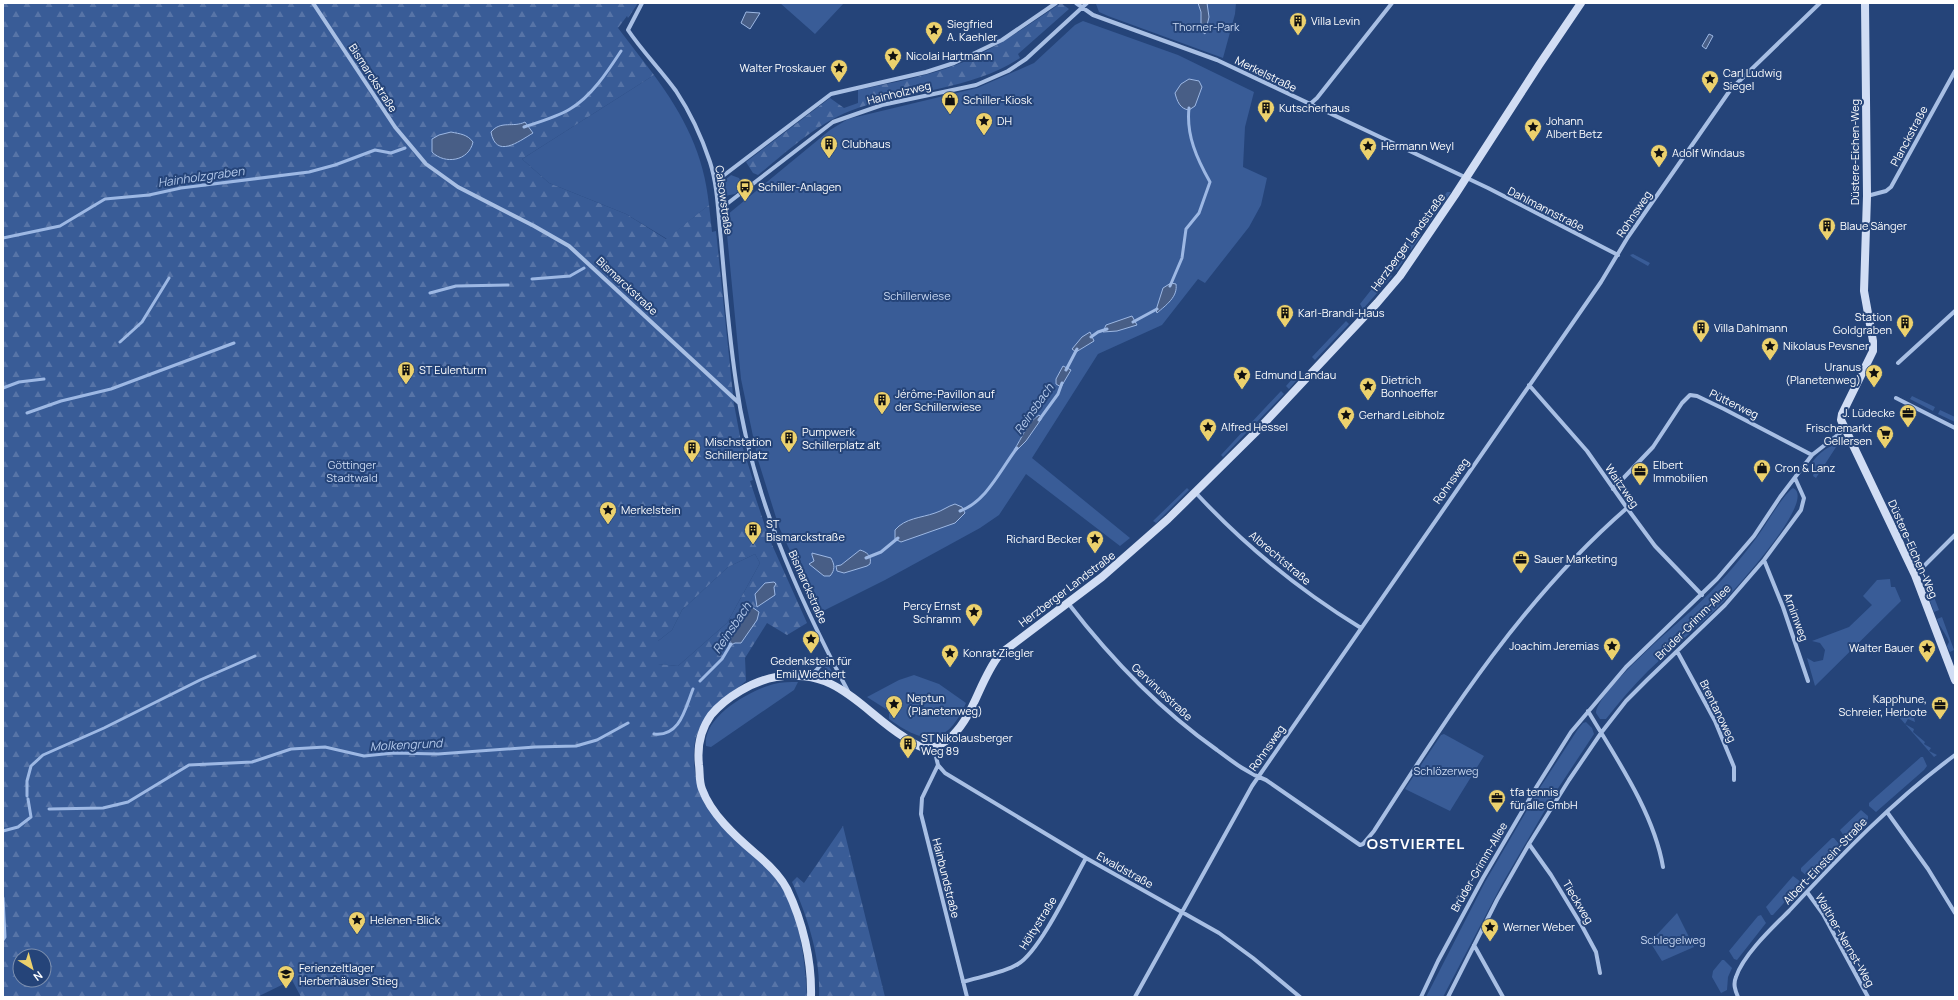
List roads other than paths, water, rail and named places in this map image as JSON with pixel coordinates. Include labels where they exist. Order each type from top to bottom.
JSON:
[{"type":"street","name":"Bismarckstraße","points":[[313,3],[395,128],[426,164],[458,187],[534,226],[569,246],[739,403],[752,465],[767,512],[788,564],[829,656],[850,695]]},
{"type":"street","name":"Calsowstraße","points":[[642,3],[628,30],[669,82],[684,104],[704,148],[715,182],[730,339],[739,403]]},
{"type":"street","name":"Hainholzweg","points":[[715,182],[831,94],[926,72],[954,63],[1002,40],[1056,3]]},
{"type":"street","name":"Merkelstraße","points":[[1076,3],[1081,8],[1093,15],[1217,60],[1466,179]]},
{"type":"street","name":"Hainholzweg","points":[[718,210],[833,122],[882,105],[976,85],[1008,71],[1026,59],[1087,3]]},
{"type":"street","points":[[1309,105],[1317,98],[1392,3]]},
{"type":"street","name":"Herzberger Landstraße","points":[[934,748],[945,743],[954,734],[970,710],[988,670],[1000,654],[1068,603],[1135,549],[1196,492],[1250,438],[1377,303],[1400,276],[1466,179],[1539,65],[1581,3]]},
{"type":"street","name":"Rohnsweg","points":[[1135,997],[1258,777],[1618,256],[1628,237],[1731,89],[1820,3]]},
{"type":"street","name":"Düstere-Eichen-Weg","points":[[1865,3],[1867,196],[1864,291],[1873,348],[1870,359],[1842,414],[1841,420],[1844,430],[1915,575],[1955,680]]},
{"type":"street","name":"Planckstraße","points":[[1867,196],[1891,187],[1955,71]]},
{"type":"street","name":"Dahlmannstraße","points":[[1466,179],[1618,256]]},
{"type":"street","points":[[1898,363],[1955,311]]},
{"type":"street","name":"Waitzweg","points":[[1529,385],[1587,451],[1656,546],[1702,595]]},
{"type":"street","name":"Pütterweg","points":[[1614,489],[1652,447],[1682,403],[1690,395],[1697,396],[1730,412],[1812,455]]},
{"type":"street","points":[[1896,398],[1955,428]]},
{"type":"street","name":"Brüder-Grimm-Allee","points":[[1421,997],[1438,961],[1483,878],[1537,786],[1571,732],[1626,667],[1702,595],[1754,536],[1812,455],[1844,430]]},
{"type":"street","name":"Brüder-Grimm-Allee","points":[[1448,997],[1474,945],[1529,844],[1600,732],[1626,701],[1725,605],[1764,560],[1801,510],[1804,503],[1804,498],[1795,478]]},
{"type":"street","name":"Albrechtstraße","points":[[1196,492],[1235,531],[1288,580],[1328,608],[1361,628]]},
{"type":"street","points":[[1258,777],[1266,780],[1360,845],[1363,844],[1374,831],[1439,729],[1494,653],[1582,550],[1627,508]]},
{"type":"street","points":[[1915,575],[1955,535]]},
{"type":"street","name":"Arnimweg","points":[[1764,560],[1784,608],[1808,682]]},
{"type":"street","name":"Gervinusstraße","points":[[1068,603],[1112,657],[1164,709],[1204,741],[1250,774],[1258,777]]},
{"type":"street","name":"Brentanoweg","points":[[1677,651],[1715,721],[1734,767],[1734,780]]},
{"type":"street","points":[[810,677],[829,656]]},
{"type":"street","points":[[811,997],[808,956],[803,934],[787,888],[770,866],[738,838],[714,810],[702,788],[698,760],[702,732],[707,721],[718,707],[731,697],[759,682],[776,677],[810,677],[830,683],[850,695],[881,721],[912,742],[926,748],[934,748],[938,765]]},
{"type":"street","points":[[1588,711],[1631,786],[1644,812],[1660,849],[1663,867]]},
{"type":"street","name":"Albert-Einstein-Straße","points":[[1738,997],[1734,984],[1740,968],[1768,933],[1845,851],[1887,812],[1955,755]]},
{"type":"street","name":"Ewaldstraße","points":[[938,765],[945,773],[1086,858],[1219,933],[1253,958],[1294,995],[1300,997]]},
{"type":"street","name":"Hainbundstraße","points":[[938,765],[922,798],[921,814],[967,997]]},
{"type":"street","points":[[1887,812],[1928,870],[1955,912]]},
{"type":"street","name":"Tieckweg","points":[[1529,844],[1551,875],[1582,926],[1596,952],[1600,974]]},
{"type":"street","name":"Höltystraße","points":[[962,982],[1010,968],[1026,959],[1041,939],[1086,858]]},
{"type":"street","name":"Walther-Nernst-Weg","points":[[1807,892],[1827,921],[1868,997]]},
{"type":"street","points":[[1474,945],[1503,997]]},
{"type":"waterway","name":"Hainholzgraben","points":[[524,127],[548,119],[578,104],[592,91],[621,51]]},
{"type":"waterway","name":"Reinsbach","points":[[1170,286],[1182,258],[1186,229],[1199,213],[1210,182],[1197,156],[1191,137],[1189,128],[1189,108]]},
{"type":"waterway","name":"Hainholzgraben","points":[[3,238],[60,226],[105,199],[149,195],[181,188],[309,172],[335,165],[375,150],[391,153],[405,148]]},
{"type":"waterway","points":[[532,279],[570,276],[584,268]]},
{"type":"waterway","points":[[120,342],[142,322],[169,278]]},
{"type":"waterway","points":[[430,293],[456,286],[508,285]]},
{"type":"waterway","name":"Reinsbach","points":[[1133,322],[1157,309]]},
{"type":"waterway","name":"Reinsbach","points":[[1091,337],[1098,332],[1107,329]]},
{"type":"waterway","points":[[27,413],[61,401],[111,389],[234,343]]},
{"type":"waterway","name":"Reinsbach","points":[[1066,370],[1077,349]]},
{"type":"waterway","points":[[3,388],[19,382],[44,379]]},
{"type":"waterway","name":"Reinsbach","points":[[1039,420],[1058,394],[1062,383]]},
{"type":"waterway","name":"Reinsbach","points":[[960,511],[978,500],[992,484],[1017,448]]},
{"type":"waterway","name":"Reinsbach","points":[[866,558],[881,552],[898,538]]},
{"type":"waterway","name":"Reinsbach","points":[[700,681],[722,659],[731,644]]},
{"type":"waterway","points":[[27,796],[27,781],[31,766],[43,755],[104,728],[200,680],[255,656]]},
{"type":"waterway","name":"Reinsbach","points":[[654,734],[663,734],[676,726],[684,713],[693,689]]},
{"type":"waterway","name":"Molkengrund","points":[[49,809],[103,808],[128,802],[189,765],[252,762],[291,749],[325,747],[364,756],[394,753],[438,754],[535,747],[576,746],[597,740],[628,723]]},
{"type":"waterway","points":[[3,831],[18,827],[31,817],[28,799]]},
{"type":"waterway","points":[[3,898],[5,937],[3,940]]},
{"type":"place","name":"Villa Levin","points":[[1298,36]]},
{"type":"place","name":"Siegfried A. Kaehler","points":[[934,45]]},
{"type":"place","name":"Nicolai Hartmann","points":[[893,71]]},
{"type":"place","name":"Walter Proskauer","points":[[839,83]]},
{"type":"place","name":"Carl Ludwig Siegel","points":[[1710,94]]},
{"type":"place","name":"Schiller-Kiosk","points":[[950,115]]},
{"type":"place","name":"Kutscherhaus","points":[[1266,123]]},
{"type":"place","name":"DH","points":[[984,136]]},
{"type":"place","name":"Johann Albert Betz","points":[[1533,142]]},
{"type":"place","name":"Clubhaus","points":[[829,159]]},
{"type":"place","name":"Hermann Weyl","points":[[1368,161]]},
{"type":"place","name":"Adolf Windaus","points":[[1659,168]]},
{"type":"place","name":"Schiller-Anlagen","points":[[745,202]]},
{"type":"place","name":"Blaue Sänger","points":[[1827,241]]},
{"type":"place","name":"Karl-Brandi-Haus","points":[[1285,328]]},
{"type":"place","name":"Station Goldgraben","points":[[1905,338]]},
{"type":"place","name":"Villa Dahlmann","points":[[1701,343]]},
{"type":"place","name":"Nikolaus Pevsner","points":[[1770,361]]},
{"type":"place","name":"ST Eulenturm","points":[[406,385]]},
{"type":"place","name":"Uranus (Planetenweg)","points":[[1874,388]]},
{"type":"place","name":"Edmund Landau","points":[[1242,390]]},
{"type":"place","name":"Dietrich Bonhoeffer","points":[[1368,401]]},
{"type":"place","name":"Jérôme-Pavillon auf der Schillerwiese","points":[[882,415]]},
{"type":"place","name":"J. Lüdecke","points":[[1908,428]]},
{"type":"place","name":"Gerhard Leibholz","points":[[1346,430]]},
{"type":"place","name":"Alfred Hessel","points":[[1208,442]]},
{"type":"place","name":"Frischemarkt Gellersen","points":[[1885,449]]},
{"type":"place","name":"Pumpwerk Schillerplatz alt","points":[[789,453]]},
{"type":"place","name":"Mischstation Schillerplatz","points":[[692,463]]},
{"type":"place","name":"Cron & Lanz","points":[[1762,483]]},
{"type":"place","name":"Elbert Immobilien","points":[[1640,486]]},
{"type":"place","name":"Merkelstein","points":[[608,525]]},
{"type":"place","name":"ST Bismarckstraße","points":[[753,545]]},
{"type":"place","name":"Richard Becker","points":[[1095,554]]},
{"type":"place","name":"Sauer Marketing","points":[[1521,574]]},
{"type":"place","name":"Percy Ernst Schramm","points":[[974,627]]},
{"type":"place","name":"Gedenkstein für Emil Wiechert","points":[[811,654]]},
{"type":"place","name":"Joachim Jeremias","points":[[1612,661]]},
{"type":"place","name":"Walter Bauer","points":[[1927,663]]},
{"type":"place","name":"Konrat Ziegler","points":[[950,668]]},
{"type":"place","name":"Neptun (Planetenweg)","points":[[894,719]]},
{"type":"place","name":"Kapphune, Schreier, Herbote","points":[[1940,720]]},
{"type":"place","name":"ST Nikolausberger Weg 89","points":[[908,759]]},
{"type":"place","name":"tfa tennis für alle GmbH","points":[[1497,813]]},
{"type":"place","name":"Helenen-Blick","points":[[357,935]]},
{"type":"place","name":"Werner Weber","points":[[1490,942]]},
{"type":"place","name":"Ferienzeltlager Herberhäuser Stieg","points":[[286,989]]},
{"type":"district","name":"OSTVIERTEL","points":[[1416,844]]},
{"type":"park label","name":"Thorner-Park","points":[[1206,27]]},
{"type":"park label","name":"Schillerwiese","points":[[917,296]]},
{"type":"park label","name":"Göttinger Stadtwald","points":[[352,471]]},
{"type":"park label","name":"Schlözerweg","points":[[1446,771]]},
{"type":"park label","name":"Schlegelweg","points":[[1673,940]]}]
